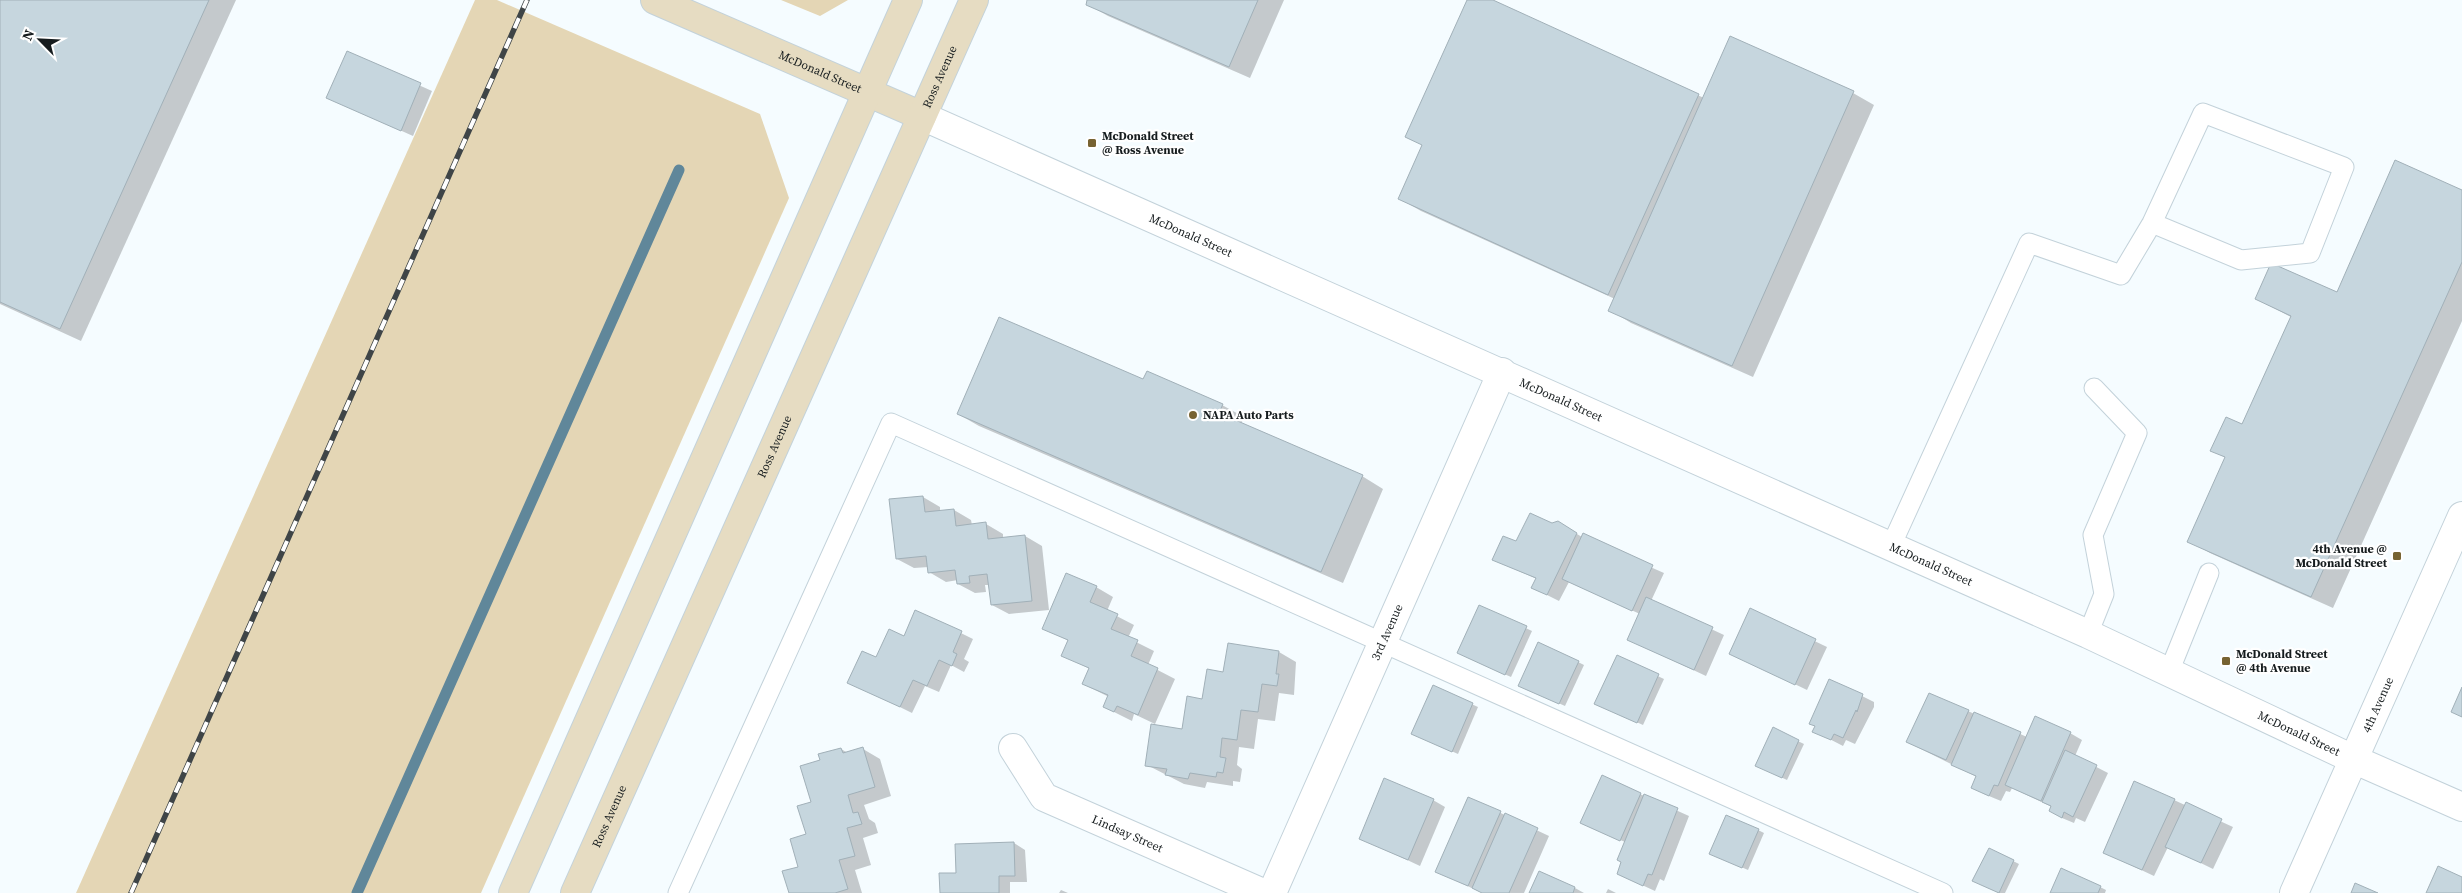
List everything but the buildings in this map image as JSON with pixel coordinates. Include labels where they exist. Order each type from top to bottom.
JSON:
[{"type":"main road","name":"McDonald Street","points":[[655,0],[922,116]]},
{"type":"main road","points":[[513,893],[908,0]]},
{"type":"main road","name":"Ross Avenue","points":[[575,893],[974,0]]},
{"type":"street","name":"McDonald Street","points":[[922,116],[1502,372],[2088,634],[2353,758],[2462,806]]},
{"type":"street","name":"3rd Avenue","points":[[1272,893],[1502,372]]},
{"type":"street","name":"4th Avenue","points":[[2294,893],[2462,516]]},
{"type":"street","name":"Lindsay Street","points":[[1013,748],[1044,797],[1263,893]]},
{"type":"lane","points":[[1891,546],[2029,244],[2121,275],[2152,223],[2203,113],[2344,167],[2310,253],[2241,260],[2152,223]]},
{"type":"lane","points":[[2088,634],[2104,594],[2092,535],[2137,433],[2094,388]]},
{"type":"lane","points":[[678,893],[891,423],[1942,893]]},
{"type":"lane","points":[[2169,672],[2209,573]]},
{"type":"shaded area","points":[[475,0],[497,0],[760,114],[789,198],[481,893],[76,893]]},
{"type":"shaded area","points":[[781,0],[848,0],[820,16]]},
{"type":"waterway","points":[[357,893],[679,170]]},
{"type":"railway","points":[[131,893],[527,0]]},
{"type":"place","name":"McDonald Street @ Ross Avenue","points":[[1092,143]]},
{"type":"place","name":"NAPA Auto Parts","points":[[1193,415]]},
{"type":"place","name":"4th Avenue @ McDonald Street","points":[[2397,556]]},
{"type":"place","name":"McDonald Street @ 4th Avenue","points":[[2226,661]]}]
